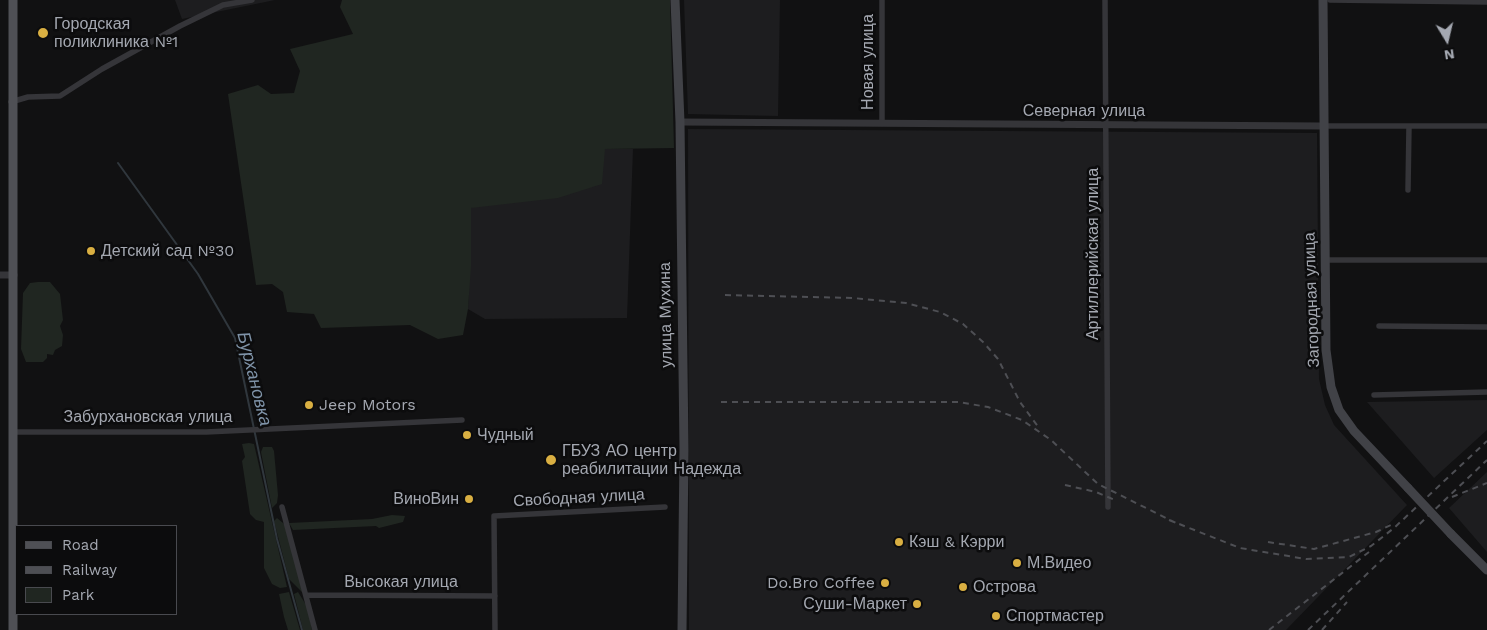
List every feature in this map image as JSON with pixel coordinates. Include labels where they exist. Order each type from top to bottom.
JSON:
[{"type":"main road","points":[[13,0],[11,102],[14,275],[13,630]]},
{"type":"main road","name":"улица Мухина","points":[[675,0],[680,122],[684,450],[682,630]]},
{"type":"main road","name":"Загородная улица","points":[[1323,0],[1324,260],[1326,350],[1331,387],[1339,410],[1354,430],[1487,570]]},
{"type":"street","points":[[11,102],[28,97],[60,96],[102,69],[180,26],[223,5],[252,0]]},
{"type":"street","name":"Новая улица","points":[[882,0],[882,123]]},
{"type":"street","name":"Артиллерийская улица","points":[[1105,0],[1108,507]]},
{"type":"street","points":[[1330,0],[1487,2]]},
{"type":"street","name":"Северная улица","points":[[680,122],[1487,126]]},
{"type":"street","points":[[1408,190],[1409,126]]},
{"type":"street","points":[[1324,260],[1487,260]]},
{"type":"street","points":[[0,275],[14,275]]},
{"type":"street","points":[[1380,326],[1487,327]]},
{"type":"street","points":[[1374,395],[1487,392]]},
{"type":"street","name":"Забурхановская улица","points":[[14,432],[192,433],[462,420]]},
{"type":"street","points":[[282,507],[307,595],[314,630]]},
{"type":"street","name":"Свободная улица","points":[[495,596],[494,516],[665,507]]},
{"type":"street","name":"Высокая улица","points":[[307,595],[495,596]]},
{"type":"street","points":[[495,596],[495,630]]},
{"type":"shaded area","points":[[175,0],[275,0],[182,19]]},
{"type":"shaded area","points":[[684,0],[780,0],[778,116],[688,114]]},
{"type":"shaded area","points":[[688,129],[1317,133],[1319,379],[1325,405],[1334,425],[1407,505],[1286,630],[689,630]]},
{"type":"shaded area","points":[[605,149],[633,149],[627,318],[485,319],[468,309],[471,208]]},
{"type":"shaded area","points":[[1487,400],[1487,430],[1434,478],[1367,402]]},
{"type":"shaded area","points":[[1487,472],[1487,552],[1449,508]]},
{"type":"green space","points":[[342,0],[670,0],[674,148],[605,149],[602,184],[558,198],[471,208],[471,266],[468,309],[463,335],[438,339],[410,325],[321,328],[314,314],[287,312],[283,292],[272,284],[256,285],[228,94],[258,85],[271,94],[294,93],[300,71],[290,49],[353,34],[340,7]]},
{"type":"green space","points":[[50,282],[60,294],[63,320],[60,326],[63,335],[62,346],[55,350],[53,355],[47,354],[47,358],[43,362],[26,362],[21,349],[23,293],[30,283]]},
{"type":"green space","points":[[242,444],[254,444],[287,587],[280,588],[272,584],[264,568],[264,522],[256,520],[250,514],[242,461],[245,457]]},
{"type":"green space","points":[[263,447],[272,447],[274,451],[278,495],[277,503],[272,508],[261,452]]},
{"type":"green space","points":[[392,515],[405,516],[403,522],[379,528],[376,526],[293,530],[289,523],[372,519]]},
{"type":"green space","points":[[277,518],[289,528],[303,593],[289,579],[274,521]]},
{"type":"green space","points":[[289,592],[300,630],[288,630],[284,617],[279,594]]},
{"type":"green space","points":[[298,592],[308,608],[312,630],[303,630],[294,594]]},
{"type":"waterway","name":"Бурхановка","points":[[118,163],[198,274],[235,338],[277,539],[302,630]]},
{"type":"railway","points":[[725,295],[853,298],[906,303],[940,312],[963,324],[998,359],[1020,402],[1039,428]]},
{"type":"railway","points":[[721,402],[958,402],[988,407],[1022,420],[1051,440],[1098,484],[1176,523]]},
{"type":"railway","points":[[1169,520],[1240,548],[1306,559],[1349,557],[1371,546],[1394,528],[1487,441]]},
{"type":"railway","points":[[1308,630],[1487,460]]},
{"type":"railway","points":[[1452,497],[1487,483]]},
{"type":"railway","points":[[1065,485],[1096,492],[1115,500]]},
{"type":"railway","points":[[1268,542],[1314,549],[1376,532],[1393,524]]},
{"type":"railway","points":[[1269,630],[1369,552]]},
{"type":"railway","points":[[1322,630],[1347,602]]},
{"type":"place","name":"Городская поликлиника №1","points":[[43,33]]},
{"type":"place","name":"Детский сад №30","points":[[91,251]]},
{"type":"place","name":"Jeep Motors","points":[[309,405]]},
{"type":"place","name":"Чудный","points":[[467,435]]},
{"type":"place","name":"ГБУЗ АО центр реабилитации Надежда","points":[[551,460]]},
{"type":"place","name":"ВиноВин","points":[[469,499]]},
{"type":"place","name":"Кэш & Кэрри","points":[[899,542]]},
{"type":"place","name":"М.Видео","points":[[1017,563]]},
{"type":"place","name":"Do.Bro Coffee","points":[[885,583]]},
{"type":"place","name":"Острова","points":[[963,587]]},
{"type":"place","name":"Суши-Маркет","points":[[917,604]]},
{"type":"place","name":"Спортмастер","points":[[996,616]]}]
